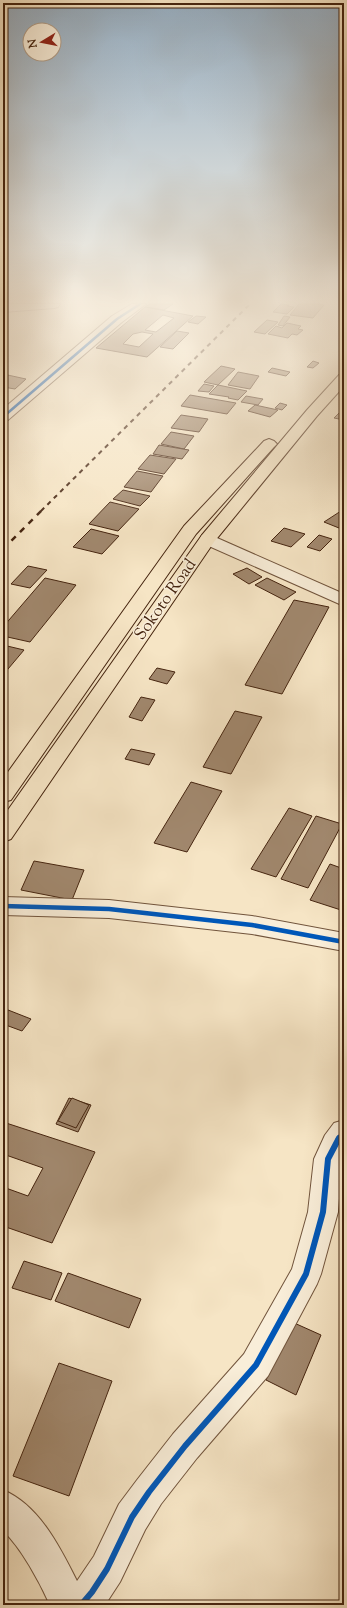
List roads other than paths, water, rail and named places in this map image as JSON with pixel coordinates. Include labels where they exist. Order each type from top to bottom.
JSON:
[{"type":"main road","name":"Sokoto Road","points":[[3,795],[190,530],[327,379]]},
{"type":"main road","name":"Sokoto Road","points":[[3,834],[208,539],[312,413],[343,379]]},
{"type":"street","points":[[3,417],[48,379]]},
{"type":"street","points":[[208,539],[344,601]]},
{"type":"street","points":[[3,906],[116,910],[252,925],[344,942]]},
{"type":"street","points":[[81,1605],[92,1592],[107,1569],[132,1516],[149,1492],[185,1446],[256,1365],[306,1274],[323,1212],[328,1159],[335,1144],[344,1132]]},
{"type":"street","points":[[3,1508],[23,1525],[54,1573],[70,1605]]},
{"type":"railway","points":[[41,511],[174,379]]},
{"type":"railway","points":[[3,549],[41,511]]}]
